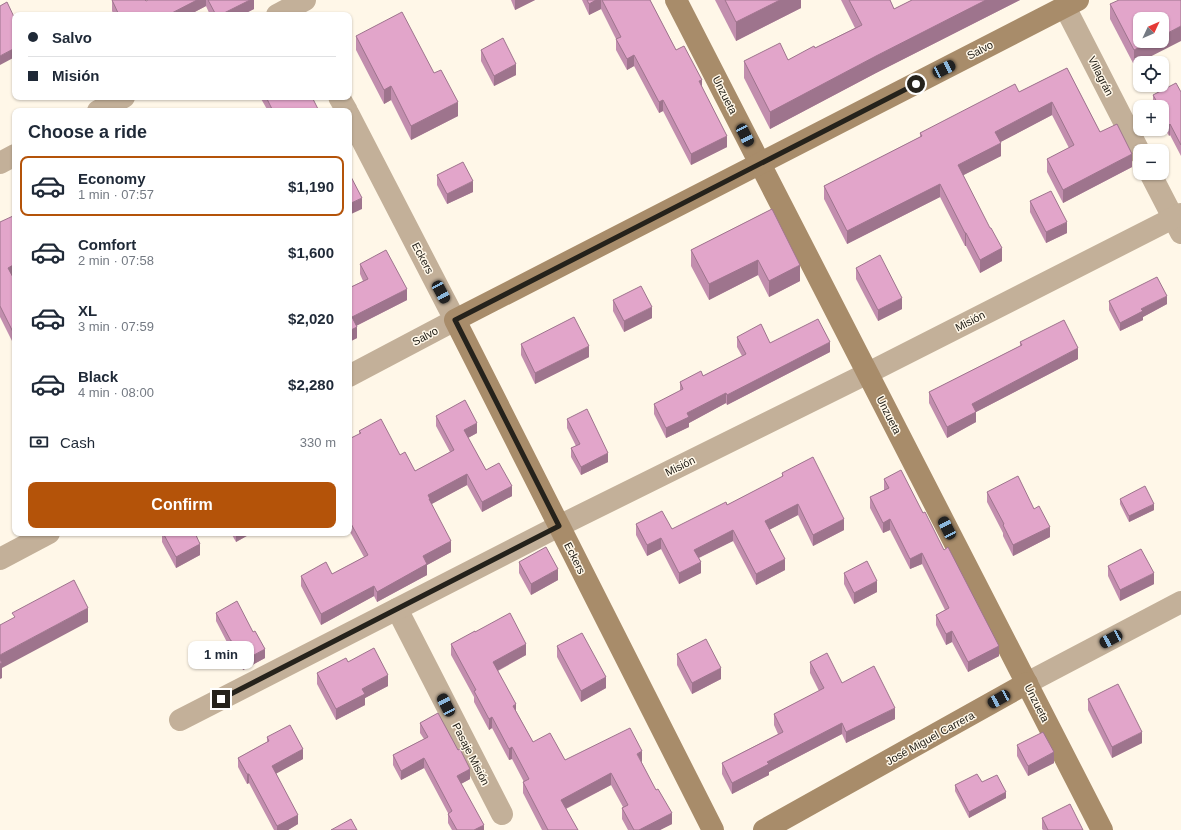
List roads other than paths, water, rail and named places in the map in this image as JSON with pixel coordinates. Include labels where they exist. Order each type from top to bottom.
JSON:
[{"type":"street","name":"Unzueta","points":[[676,0],[1102,830]]},
{"type":"street","name":"Salvo","points":[[352,374],[760,164],[1068,2]]},
{"type":"street","name":"Villagrán","points":[[1068,2],[1136,144]]},
{"type":"street","points":[[104,108],[118,100]]},
{"type":"street","name":"Eckers","points":[[352,121],[455,320],[713,830]]},
{"type":"street","points":[[0,163],[12,157]]},
{"type":"street","points":[[1154,180],[1178,222]]},
{"type":"street","name":"Misión","points":[[180,720],[559,526],[1178,222]]},
{"type":"street","points":[[0,558],[43,536]]},
{"type":"street","name":"José Miguel Carrera","points":[[764,830],[1027,683],[1181,602]]},
{"type":"street","name":"Pasaje Misión","points":[[397,609],[502,814]]}]
